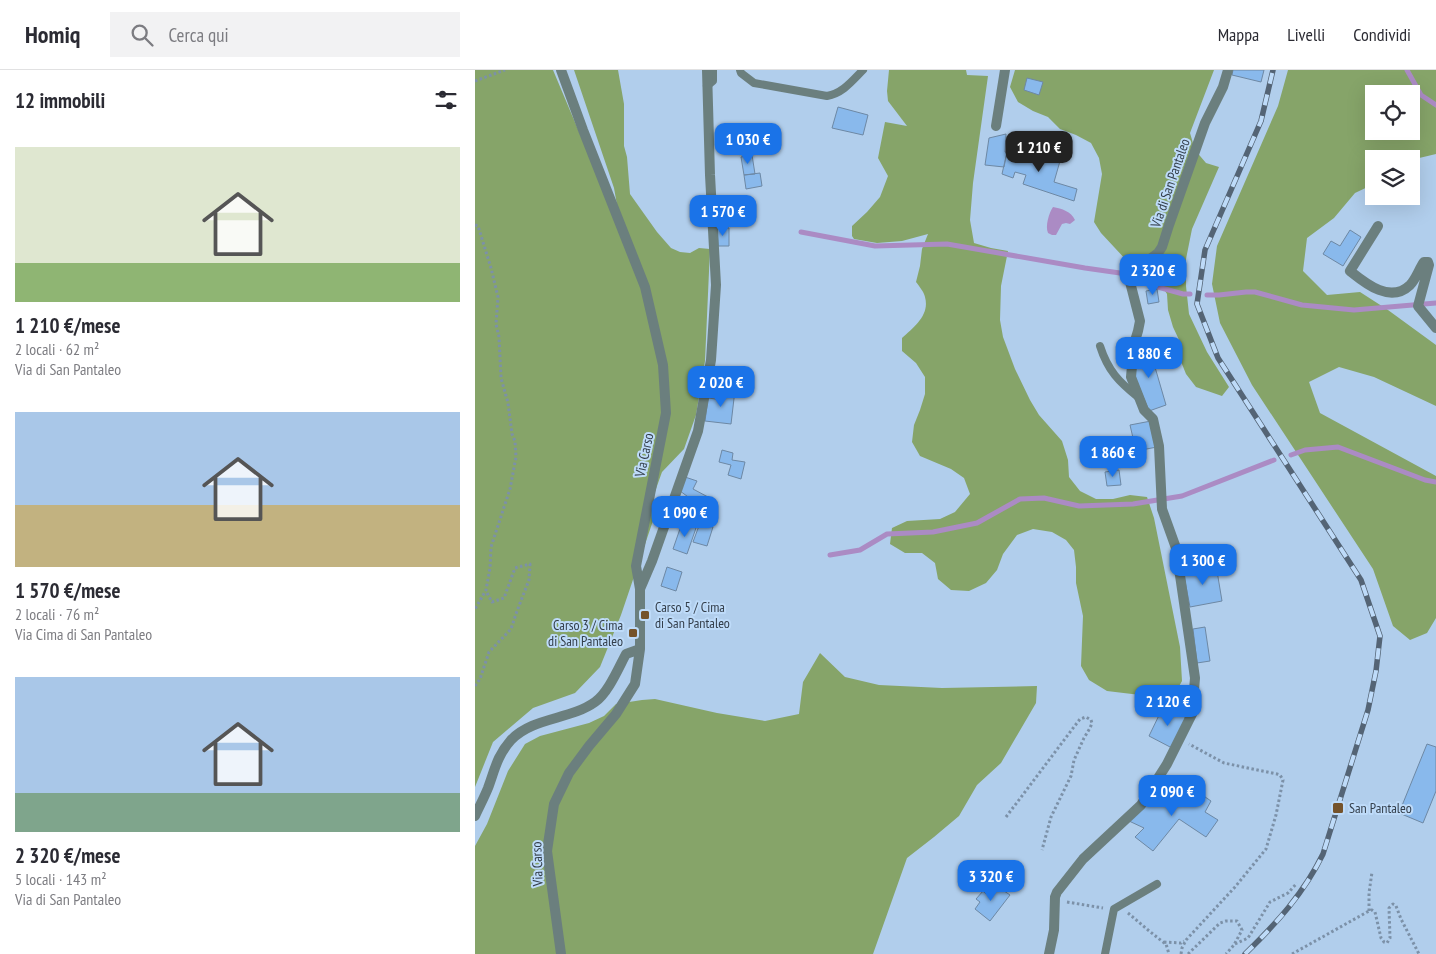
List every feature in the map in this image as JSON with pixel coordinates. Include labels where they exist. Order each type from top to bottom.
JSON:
[{"type":"street","name":"Via Carso","points":[[561,70],[645,287],[663,366],[666,413],[637,557],[640,649],[635,684],[616,714],[569,773],[554,804],[547,851],[561,954]]},
{"type":"street","points":[[639,589],[652,561],[698,431],[711,360],[716,285],[707,70]]},
{"type":"street","points":[[996,126],[1005,70]]},
{"type":"street","name":"Via di San Pantaleo","points":[[1049,954],[1054,930],[1057,892],[1083,859],[1141,805],[1154,785],[1192,714],[1195,678],[1176,548],[1162,509],[1159,446],[1153,419],[1144,410],[1131,377],[1134,344],[1139,331],[1140,321],[1130,282],[1133,272],[1163,247],[1205,123],[1223,87],[1228,70]]},
{"type":"street","points":[[1378,226],[1350,271],[1370,287],[1377,290],[1397,292],[1410,285],[1424,262],[1428,262],[1429,265],[1418,306],[1436,328]]},
{"type":"street","points":[[475,816],[496,763],[513,739],[529,728],[575,712],[596,702],[611,683],[626,654],[640,649]]},
{"type":"lane","points":[[707,86],[713,81],[713,70]]},
{"type":"lane","points":[[740,70],[741,73],[754,83],[827,96],[842,90],[863,70]]},
{"type":"lane","points":[[1100,346],[1104,360],[1113,374],[1139,398]]},
{"type":"lane","points":[[1105,954],[1113,909],[1157,884]]},
{"type":"path","points":[[475,81],[505,70]]},
{"type":"path","points":[[475,225],[481,236],[498,297],[496,324],[499,337],[501,378],[508,403],[516,457],[510,488],[491,547],[486,590],[475,609]]},
{"type":"path","points":[[475,686],[480,679],[489,652],[511,629],[529,580],[530,564],[515,568],[504,598],[492,602],[486,590]]},
{"type":"path","points":[[1006,817],[1080,719],[1086,717],[1091,720],[1091,728],[1074,760],[1071,776],[1051,817],[1042,850]]},
{"type":"path","points":[[1179,740],[1224,763],[1281,775],[1283,780],[1278,807],[1266,849],[1235,887],[1186,940],[1181,954]]},
{"type":"path","points":[[1369,911],[1372,872]]},
{"type":"path","points":[[1234,945],[1248,938],[1270,902],[1288,893],[1297,883]]},
{"type":"path","points":[[1055,900],[1083,906],[1125,911],[1166,944],[1169,954]]},
{"type":"path","points":[[1292,954],[1372,910],[1375,912],[1381,938],[1387,943],[1390,938],[1389,908],[1393,904],[1397,906],[1401,919],[1419,954]]},
{"type":"path","points":[[1188,954],[1220,923],[1237,921],[1242,930],[1234,945],[1226,954]]},
{"type":"path","points":[[1163,942],[1181,943],[1186,940]]},
{"type":"green space","points":[[475,70],[553,70],[611,208],[617,205],[614,188],[574,70],[618,70],[624,104],[624,146],[627,157],[630,194],[671,248],[680,252],[690,253],[699,248],[710,249],[705,361],[696,415],[684,449],[662,472],[652,500],[658,506],[621,615],[600,667],[575,693],[533,708],[493,742],[475,787]]},
{"type":"green space","points":[[889,70],[966,70],[967,75],[988,76],[973,183],[970,220],[974,243],[1008,251],[1001,286],[1000,320],[1003,337],[1015,369],[1030,400],[1039,415],[1062,441],[1068,460],[1069,477],[1080,491],[1096,499],[1113,499],[1130,495],[1147,497],[1154,518],[1180,647],[1182,681],[1173,697],[1107,691],[1089,680],[1081,666],[1083,616],[1076,583],[1074,550],[1066,540],[1052,532],[1033,529],[1017,535],[1003,554],[997,570],[986,583],[969,591],[951,590],[938,579],[935,563],[922,553],[905,553],[890,544],[892,528],[907,521],[940,519],[955,512],[970,494],[964,478],[951,469],[920,456],[912,442],[914,425],[925,394],[925,377],[916,363],[902,351],[902,338],[920,320],[925,309],[924,295],[916,282],[922,249],[928,234],[902,241],[877,243],[854,239],[852,236],[852,226],[880,197],[888,176],[878,158],[885,122],[907,126],[888,101]]},
{"type":"green space","points":[[1015,70],[1214,70],[1190,133],[1195,150],[1206,163],[1219,167],[1192,229],[1186,259],[1186,286],[1189,314],[1207,352],[1229,387],[1222,396],[1196,387],[1186,374],[1180,359],[1180,342],[1168,310],[1167,294],[1158,280],[1141,276],[1101,233],[1094,222],[1102,174],[1099,158],[1091,143],[1060,129],[1048,117],[1018,102],[1010,87]]},
{"type":"green space","points":[[1288,70],[1436,70],[1436,154],[1420,158],[1420,150],[1365,150],[1365,188],[1355,193],[1334,218],[1307,238],[1303,271],[1327,295],[1360,292],[1436,345],[1436,406],[1374,377],[1339,367],[1309,382],[1320,413],[1436,476],[1436,618],[1427,633],[1410,640],[1393,626],[1373,569],[1252,385],[1220,323],[1212,284],[1217,246],[1278,106]]},
{"type":"green space","points":[[820,653],[845,677],[879,685],[942,688],[1037,686],[1036,703],[1001,763],[977,785],[959,816],[907,858],[873,954],[475,954],[475,846],[487,824],[508,771],[525,744],[540,736],[589,723],[604,716],[616,704],[642,700],[655,699],[717,713],[765,721],[799,714],[803,682]]},
{"type":"shaded area","points":[[1053,207],[1069,212],[1075,220],[1070,224],[1062,224],[1056,235],[1048,233],[1047,230],[1048,220]]},
{"type":"building","points":[[1233,70],[1264,70],[1261,82],[1232,75]]},
{"type":"building","points":[[1027,78],[1043,82],[1039,95],[1024,90]]},
{"type":"building","points":[[838,107],[868,115],[863,135],[832,128]]},
{"type":"building","points":[[1006,134],[1005,152],[1007,152],[1004,167],[985,165],[989,138]]},
{"type":"building","points":[[1048,149],[1062,154],[1054,182],[1077,189],[1074,201],[1023,184],[1026,175],[1015,172],[1013,178],[1002,174],[1007,152],[1044,160]]},
{"type":"building","points":[[752,155],[755,174],[744,175],[741,157]]},
{"type":"building","points":[[760,173],[762,186],[746,189],[744,175]]},
{"type":"building","points":[[717,227],[729,228],[729,246],[718,246]]},
{"type":"building","points":[[1350,230],[1361,237],[1343,266],[1323,254],[1331,241],[1340,246]]},
{"type":"building","points":[[1157,289],[1159,302],[1148,304],[1146,291]]},
{"type":"building","points":[[1148,343],[1166,405],[1149,411],[1135,377],[1138,345]]},
{"type":"building","points":[[725,388],[735,390],[731,424],[705,421],[708,398],[723,400]]},
{"type":"building","points":[[1151,421],[1157,447],[1136,451],[1130,425]]},
{"type":"building","points":[[722,450],[733,453],[732,460],[745,462],[741,479],[728,475],[731,465],[719,462]]},
{"type":"building","points":[[1119,470],[1121,485],[1107,486],[1105,472]]},
{"type":"building","points":[[685,477],[697,481],[693,489],[708,497],[702,507],[680,491]]},
{"type":"building","points":[[682,523],[696,528],[687,554],[673,549]]},
{"type":"building","points":[[700,523],[713,527],[707,546],[693,542]]},
{"type":"building","points":[[1216,565],[1222,601],[1190,607],[1183,571]]},
{"type":"building","points":[[667,567],[682,572],[676,591],[661,586]]},
{"type":"building","points":[[1205,627],[1210,661],[1197,663],[1193,629]]},
{"type":"building","points":[[1163,707],[1187,718],[1172,748],[1149,736]]},
{"type":"building","points":[[1427,744],[1436,747],[1436,791],[1423,823],[1399,813]]},
{"type":"building","points":[[1192,788],[1211,801],[1205,812],[1218,820],[1206,837],[1179,819],[1153,851],[1135,837],[1144,828],[1129,821],[1151,795],[1169,806],[1178,792],[1186,797]]},
{"type":"building","points":[[994,884],[1010,895],[990,921],[975,909],[980,902],[976,899],[983,891],[986,894]]},
{"type":"waterway","points":[[1407,70],[1421,95],[1436,105]]},
{"type":"waterway","points":[[801,232],[875,246],[947,244],[1120,273],[1158,287],[1190,294]]},
{"type":"waterway","points":[[1207,295],[1255,292],[1302,305],[1354,310],[1436,303]]},
{"type":"waterway","points":[[1291,455],[1305,450],[1338,447],[1425,480],[1436,482]]},
{"type":"waterway","points":[[830,555],[860,550],[887,534],[933,532],[977,523],[1020,499],[1044,498],[1079,506],[1133,504],[1182,496],[1274,460]]},
{"type":"railway","points":[[1245,954],[1289,907],[1307,882],[1323,854],[1368,710],[1376,671],[1380,636],[1361,580],[1218,358],[1197,304],[1205,250],[1261,121],[1273,70]]},
{"type":"place","name":"Carso 5 / Cima di San Pantaleo","points":[[645,615]]},
{"type":"place","name":"Carso 3 / Cima di San Pantaleo","points":[[633,633]]},
{"type":"place","name":"San Pantaleo","points":[[1338,808]]}]
